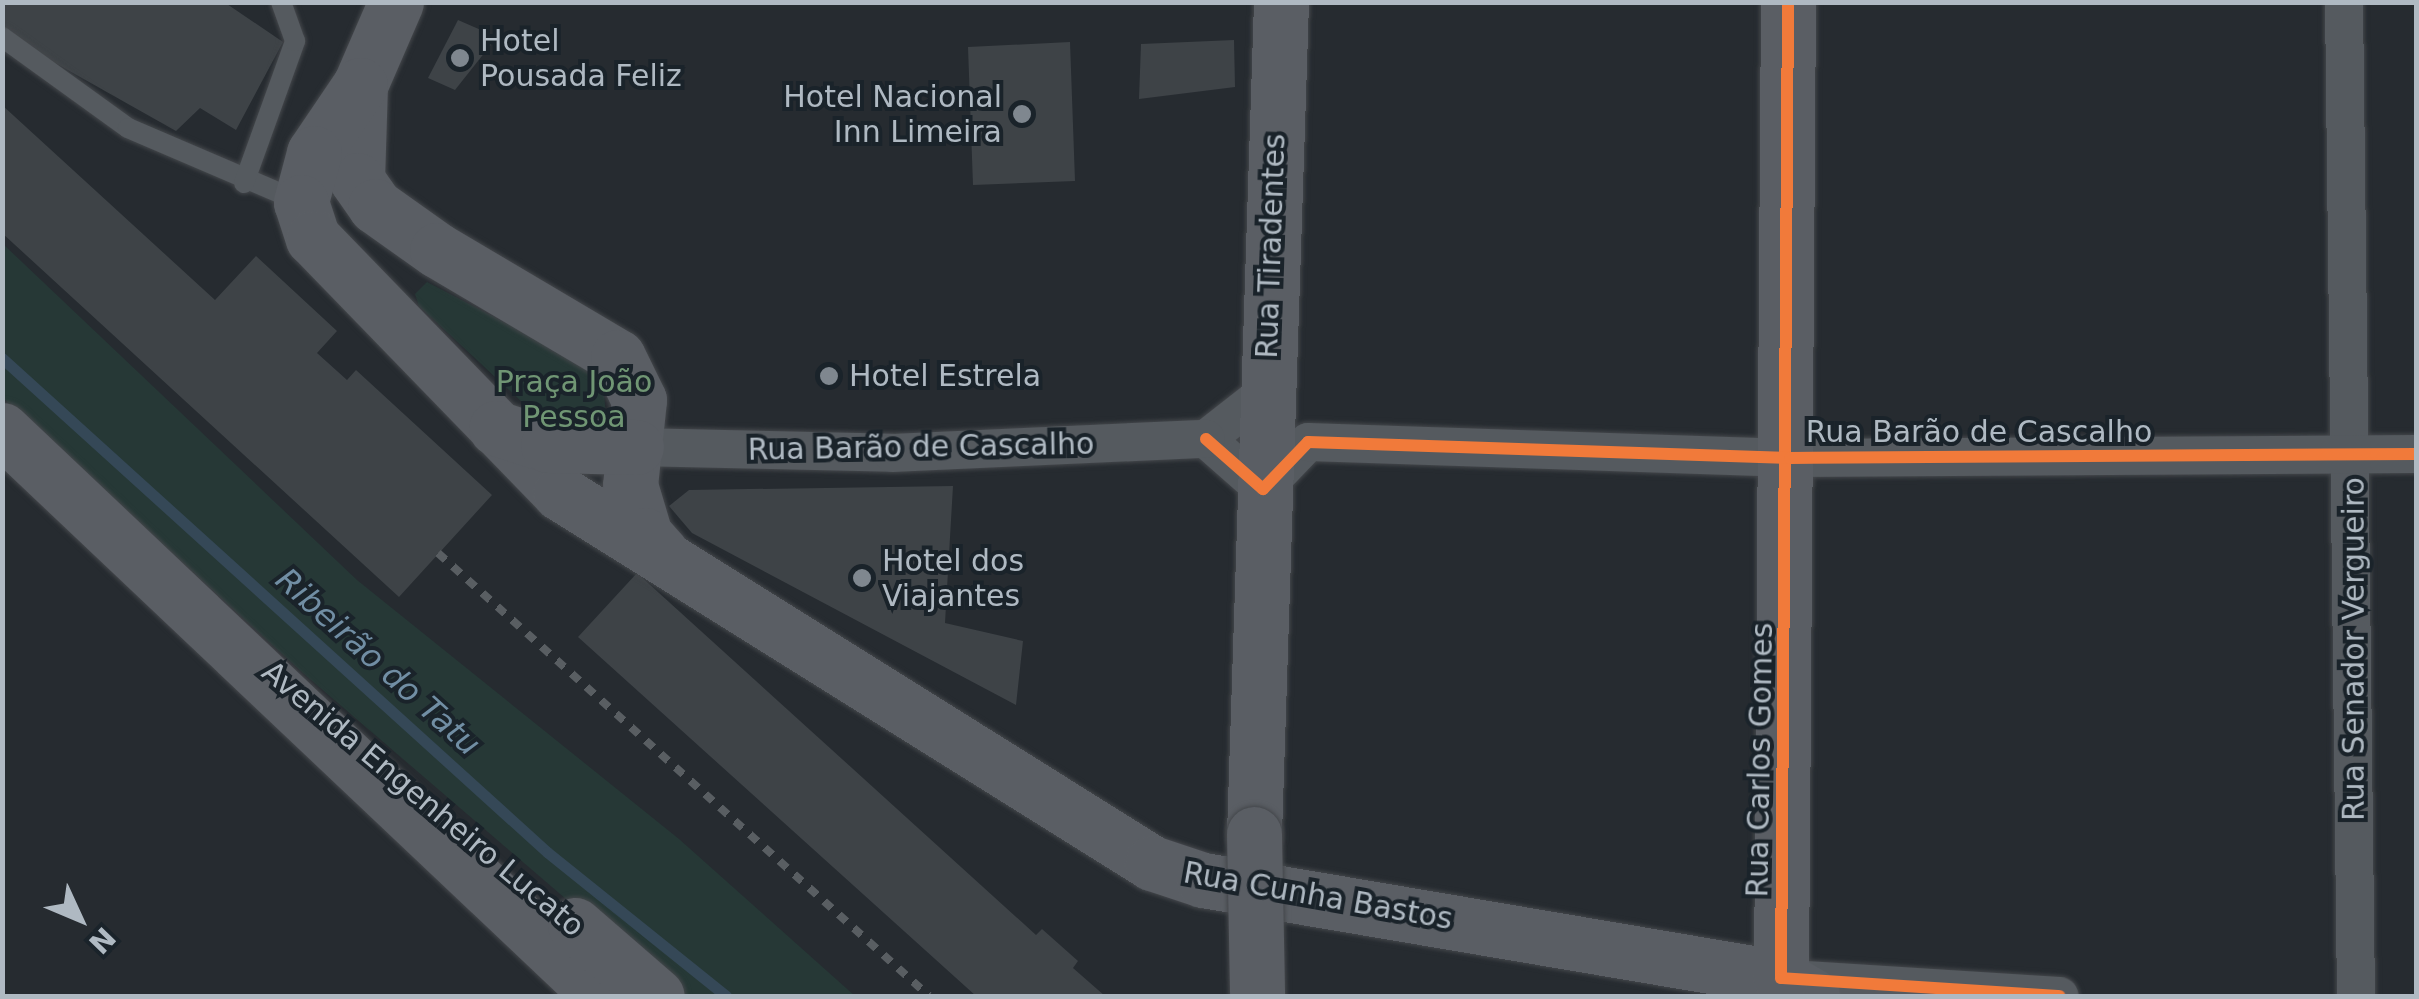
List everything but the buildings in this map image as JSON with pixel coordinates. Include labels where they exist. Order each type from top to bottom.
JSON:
[{"type":"main road","points":[[300,202],[330,120],[360,86],[396,2]]},
{"type":"main road","name":"Rua Tiradentes","points":[[1256,996],[1254,834],[1281,2]]},
{"type":"main road","name":"Rua Carlos Gomes","points":[[1788,2],[1796,987]]},
{"type":"main road","points":[[360,86],[358,180],[374,206],[438,250],[618,356],[639,400],[634,500],[662,554]]},
{"type":"main road","name":"Rua Cunha Bastos","points":[[300,202],[313,238],[383,318],[560,493],[1152,863],[1204,880],[1796,987]]},
{"type":"main road","points":[[383,318],[399,276],[438,250]]},
{"type":"main road","points":[[494,427],[548,444],[636,448]]},
{"type":"main road","points":[[2,430],[246,652]]},
{"type":"main road","name":"Avenida Engenheiro Lucato","points":[[246,652],[600,996]]},
{"type":"main road","name":"Avenida Engenheiro Lucato","points":[[246,652],[657,996]]},
{"type":"street","name":"Rua Senador Vergueiro","points":[[2344,2],[2353,454],[2356,996]]},
{"type":"street","points":[[1263,490],[1206,439],[1266,392]]},
{"type":"street","name":"Rua Barão de Cascalho","points":[[636,448],[892,453],[1206,439]]},
{"type":"street","name":"Rua Barão de Cascalho","points":[[1263,490],[1308,442],[1790,458],[2416,454]]},
{"type":"street","name":"Rua Cunha Bastos","points":[[1796,987],[1940,995],[2059,996]]},
{"type":"lane","points":[[235,180],[295,41],[281,2]]},
{"type":"lane","points":[[2,37],[128,128],[235,180],[300,202]]},
{"type":"green space","points":[[2,243],[357,580],[679,839],[855,996],[679,996],[304,674],[3,398]]},
{"type":"green space","name":"Praça João Pessoa","points":[[427,282],[602,373],[607,426],[555,433],[419,306],[415,294]]},
{"type":"waterway","name":"Ribeirão do Tatu","points":[[2,358],[547,852],[726,996]]},
{"type":"railway","points":[[438,553],[929,996]]},
{"type":"cycle path","points":[[1788,2],[1781,978],[2059,996]]},
{"type":"cycle path","points":[[1206,439],[1263,489],[1308,442],[1790,458],[2416,454]]},
{"type":"place","name":"Hotel Pousada Feliz","points":[[460,58]]},
{"type":"place","name":"Hotel Nacional Inn Limeira","points":[[1022,114]]},
{"type":"place","name":"Hotel Estrela","points":[[829,376]]},
{"type":"place","name":"Hotel dos Viajantes","points":[[862,578]]}]
